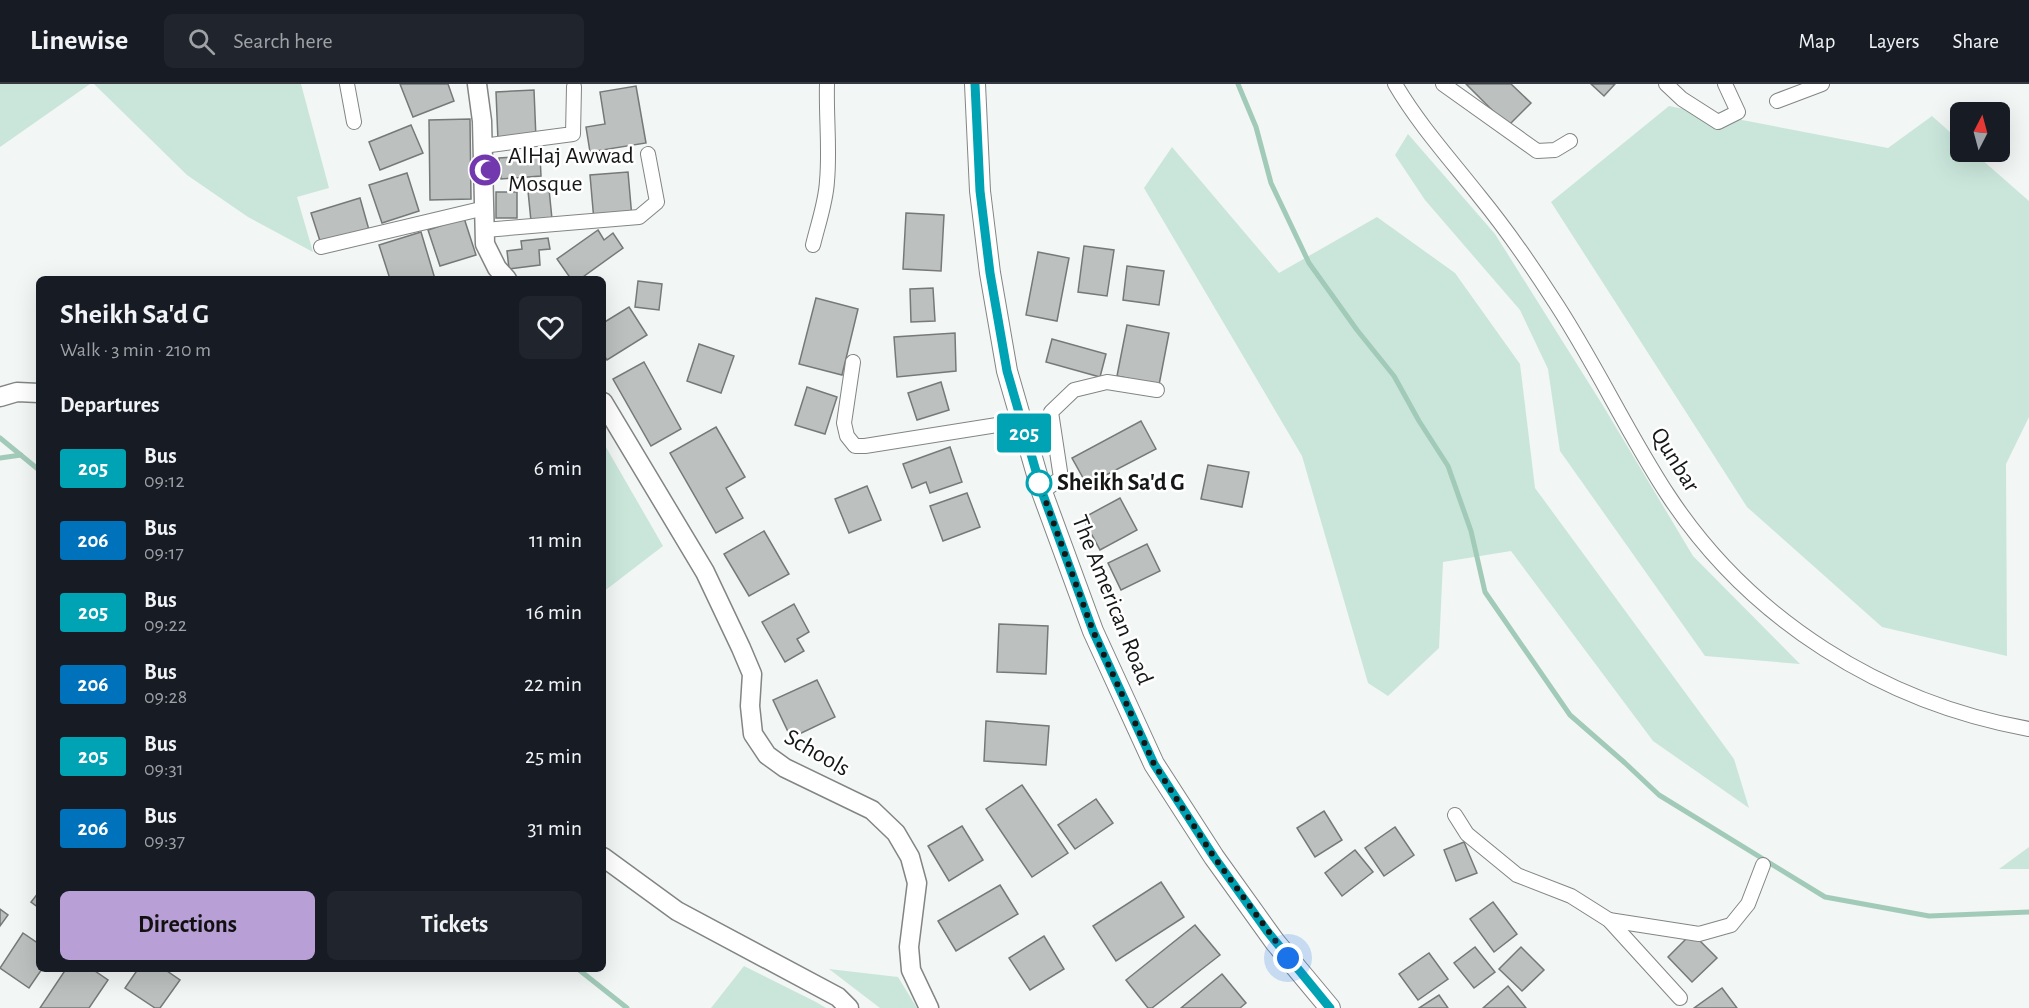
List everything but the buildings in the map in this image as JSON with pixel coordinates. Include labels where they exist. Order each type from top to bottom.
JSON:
[{"type":"main road","name":"The American Road","points":[[975,84],[980,191],[990,273],[1007,371],[1042,492],[1093,631],[1154,764],[1214,857],[1264,927],[1330,1008]]},
{"type":"street","points":[[347,84],[354,122]]},
{"type":"street","points":[[477,84],[482,121],[485,244],[497,268],[504,276]]},
{"type":"street","points":[[813,245],[827,184],[829,155],[826,116],[827,84]]},
{"type":"street","name":"Qunbar","points":[[1395,84],[1413,111],[1523,253],[1555,302],[1669,496],[1714,556],[1762,603],[1817,645],[1875,679],[1932,704],[1984,720],[2029,729]]},
{"type":"street","points":[[1443,84],[1538,151],[1555,150],[1570,141]]},
{"type":"street","points":[[1666,84],[1683,99],[1718,122],[1738,112],[1725,84]]},
{"type":"street","points":[[1777,101],[1822,84]]},
{"type":"street","points":[[483,146],[573,134],[574,87]]},
{"type":"street","points":[[485,230],[639,217],[657,202],[648,154]]},
{"type":"street","points":[[321,247],[484,208]]},
{"type":"street","points":[[853,362],[844,423],[847,436],[855,446],[997,426],[1019,416]]},
{"type":"street","points":[[1042,492],[1060,478],[1051,412],[1074,390],[1107,382],[1157,390]]},
{"type":"street","points":[[0,397],[17,392],[36,393]]},
{"type":"street","name":"Schools","points":[[606,407],[705,572],[741,648],[752,674],[750,706],[753,734],[767,755],[785,768],[872,810],[896,833],[910,856],[917,883],[909,947],[911,970],[929,1008]]},
{"type":"street","points":[[1455,815],[1467,834],[1517,874],[1571,896],[1609,921],[1680,998]]},
{"type":"street","points":[[606,859],[677,911],[838,997],[849,1008]]},
{"type":"street","points":[[1609,921],[1699,934],[1731,925],[1748,904],[1763,865]]},
{"type":"green space","points":[[0,84],[90,84],[0,147]]},
{"type":"green space","points":[[94,84],[301,84],[329,188],[297,197],[313,252],[248,217],[187,175]]},
{"type":"green space","points":[[1669,106],[1888,148],[1932,116],[1950,132],[1950,162],[1984,162],[2029,201],[2029,417],[2006,464],[2007,656],[1882,627],[1747,507],[1551,202]]},
{"type":"green space","points":[[1408,134],[1495,234],[1602,404],[1693,556],[1800,664],[1705,656],[1560,451],[1548,369],[1520,310],[1425,200],[1395,155]]},
{"type":"green space","points":[[1172,147],[1279,273],[1377,217],[1455,273],[1520,364],[1535,488],[1734,759],[1749,808],[1653,741],[1511,551],[1443,562],[1439,648],[1388,696],[1368,683],[1302,456],[1144,188]]},
{"type":"green space","points":[[606,447],[663,546],[606,590]]},
{"type":"green space","points":[[2029,847],[2029,869],[1999,869]]},
{"type":"green space","points":[[744,966],[816,1002],[826,1008],[711,1008]]},
{"type":"green space","points":[[829,969],[898,977],[917,1008],[880,1008]]},
{"type":"waterway","points":[[1238,84],[1256,127],[1271,183],[1309,263],[1357,330],[1394,376],[1448,466],[1471,531],[1485,592],[1570,715],[1659,795],[1825,897],[1929,916],[2029,912]]},
{"type":"waterway","points":[[0,438],[36,468]]},
{"type":"waterway","points":[[0,458],[21,455]]},
{"type":"waterway","points":[[582,972],[627,1008]]},
{"type":"bus line","name":"205","points":[[975,84],[980,191],[990,273],[1007,371],[1042,492],[1093,631],[1154,764],[1214,857],[1267,931],[1330,1008]]},
{"type":"place","name":"AlHaj Awwad Mosque","points":[[485,170]]},
{"type":"place","name":"Sheikh Sa'd G","points":[[1039,483]]},
{"type":"route","points":[[1039,483],[1093,631],[1154,764],[1214,857],[1288,958]]}]
